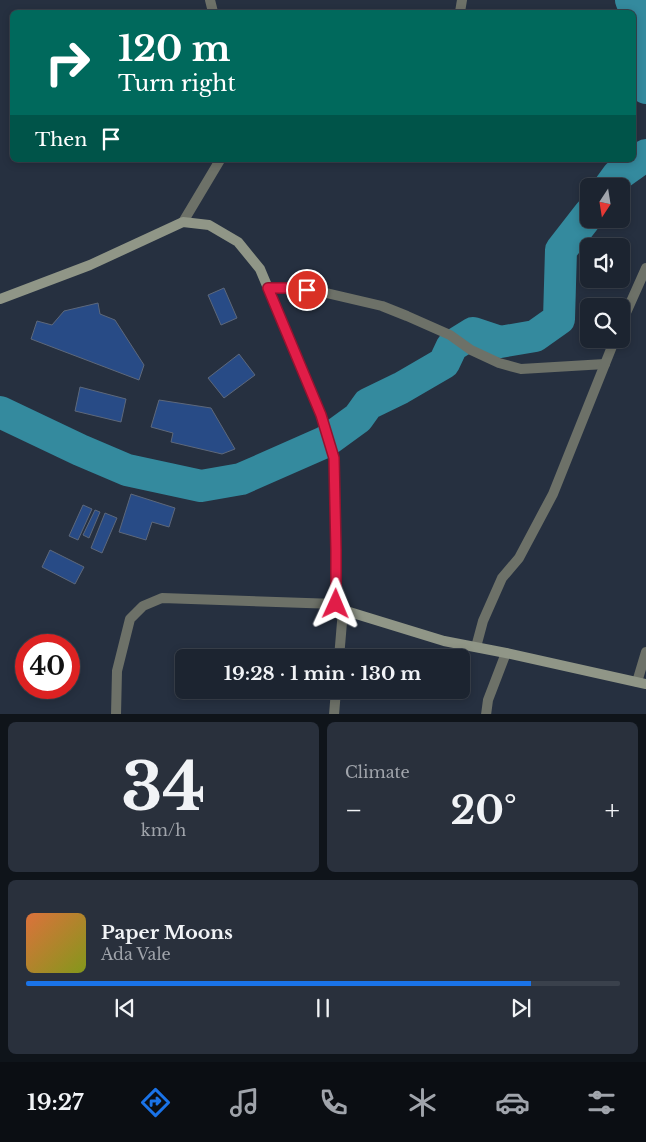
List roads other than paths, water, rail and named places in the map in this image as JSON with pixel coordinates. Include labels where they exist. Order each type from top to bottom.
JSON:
[{"type":"street","points":[[184,222],[219,162]]},
{"type":"street","points":[[0,298],[90,265],[184,222],[209,226],[238,242],[260,269],[321,415],[334,458],[336,550],[340,607],[339,649]]},
{"type":"street","points":[[630,304],[646,268]]},
{"type":"street","points":[[268,288],[293,288],[322,292],[382,306],[450,335],[471,350],[499,363],[521,369],[605,364]]},
{"type":"street","points":[[476,647],[482,621],[502,578],[519,558],[553,494],[611,348]]},
{"type":"street","points":[[116,714],[117,671],[130,618],[143,606],[162,598],[340,607],[444,641],[641,683],[646,652]]},
{"type":"street","points":[[486,714],[488,700],[506,653]]},
{"type":"street","points":[[334,714],[335,699]]},
{"type":"waterway","points":[[631,0],[635,10]]},
{"type":"waterway","points":[[636,13],[646,88]]},
{"type":"waterway","points":[[616,178],[646,155]]},
{"type":"waterway","points":[[0,412],[127,470],[201,486],[241,479],[325,442],[358,418],[368,404],[401,388],[444,363],[452,346],[473,333],[500,342],[535,336],[559,319],[561,250],[580,226]]}]
